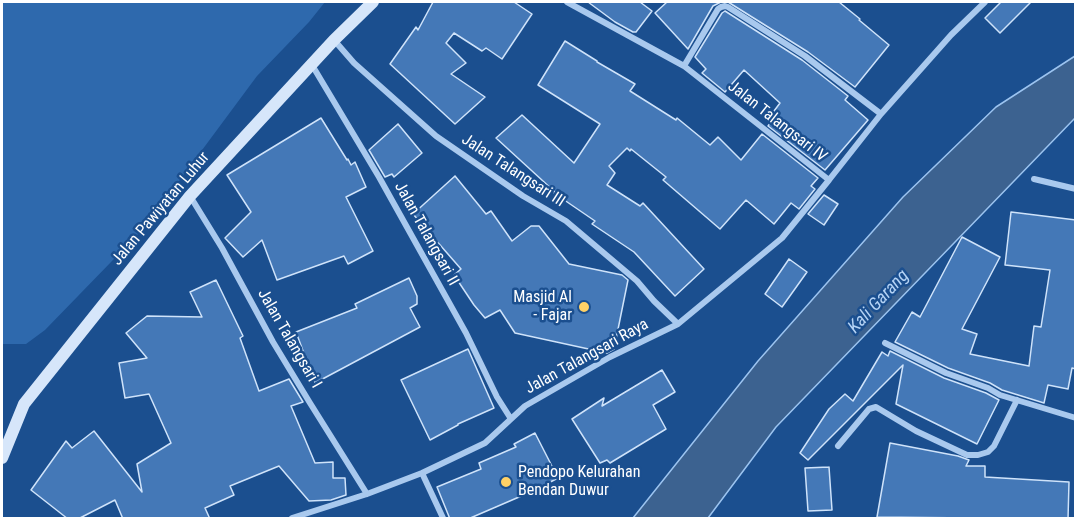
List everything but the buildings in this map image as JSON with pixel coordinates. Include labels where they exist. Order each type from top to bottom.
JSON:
[{"type":"main road","name":"Jalan Pawiyatan Luhur","points":[[2,458],[24,404],[190,196],[330,44],[373,2]]},
{"type":"street","name":"Jalan Talangsari IV","points":[[567,2],[684,66],[829,180],[881,114],[951,35],[985,2]]},
{"type":"street","points":[[684,66],[718,9],[728,7],[805,56],[881,114]]},
{"type":"street","name":"Jalan Talangsari III","points":[[330,44],[436,136],[523,196],[566,220],[637,280],[654,301],[678,324]]},
{"type":"street","name":"Jalan Talangsari II","points":[[314,63],[466,333],[497,397],[511,419]]},
{"type":"street","points":[[1034,179],[1076,189]]},
{"type":"street","name":"Jalan Talangsari Raya","points":[[292,519],[422,473],[485,443],[525,406],[610,357],[678,324],[782,238],[829,180]]},
{"type":"street","name":"Jalan Talangsari I","points":[[190,196],[222,248],[273,342],[367,494]]},
{"type":"street","points":[[885,343],[946,373],[988,388],[1000,395],[1076,418]]},
{"type":"street","points":[[838,446],[868,409],[876,406],[916,431],[967,455],[978,455],[988,452],[994,446],[1017,400]]},
{"type":"street","points":[[422,473],[443,519]]},
{"type":"shaded area","points":[[2,2],[325,2],[257,76],[145,227],[45,330],[26,344],[2,344]]},
{"type":"water","name":"Kali Garang","points":[[1075,56],[1075,118],[776,427],[708,518],[633,518],[758,361],[903,197],[996,107]]},
{"type":"place","name":"Masjid Al - Fajar","points":[[584,307]]},
{"type":"place","name":"Pendopo Kelurahan Bendan Duwur","points":[[506,482]]}]
